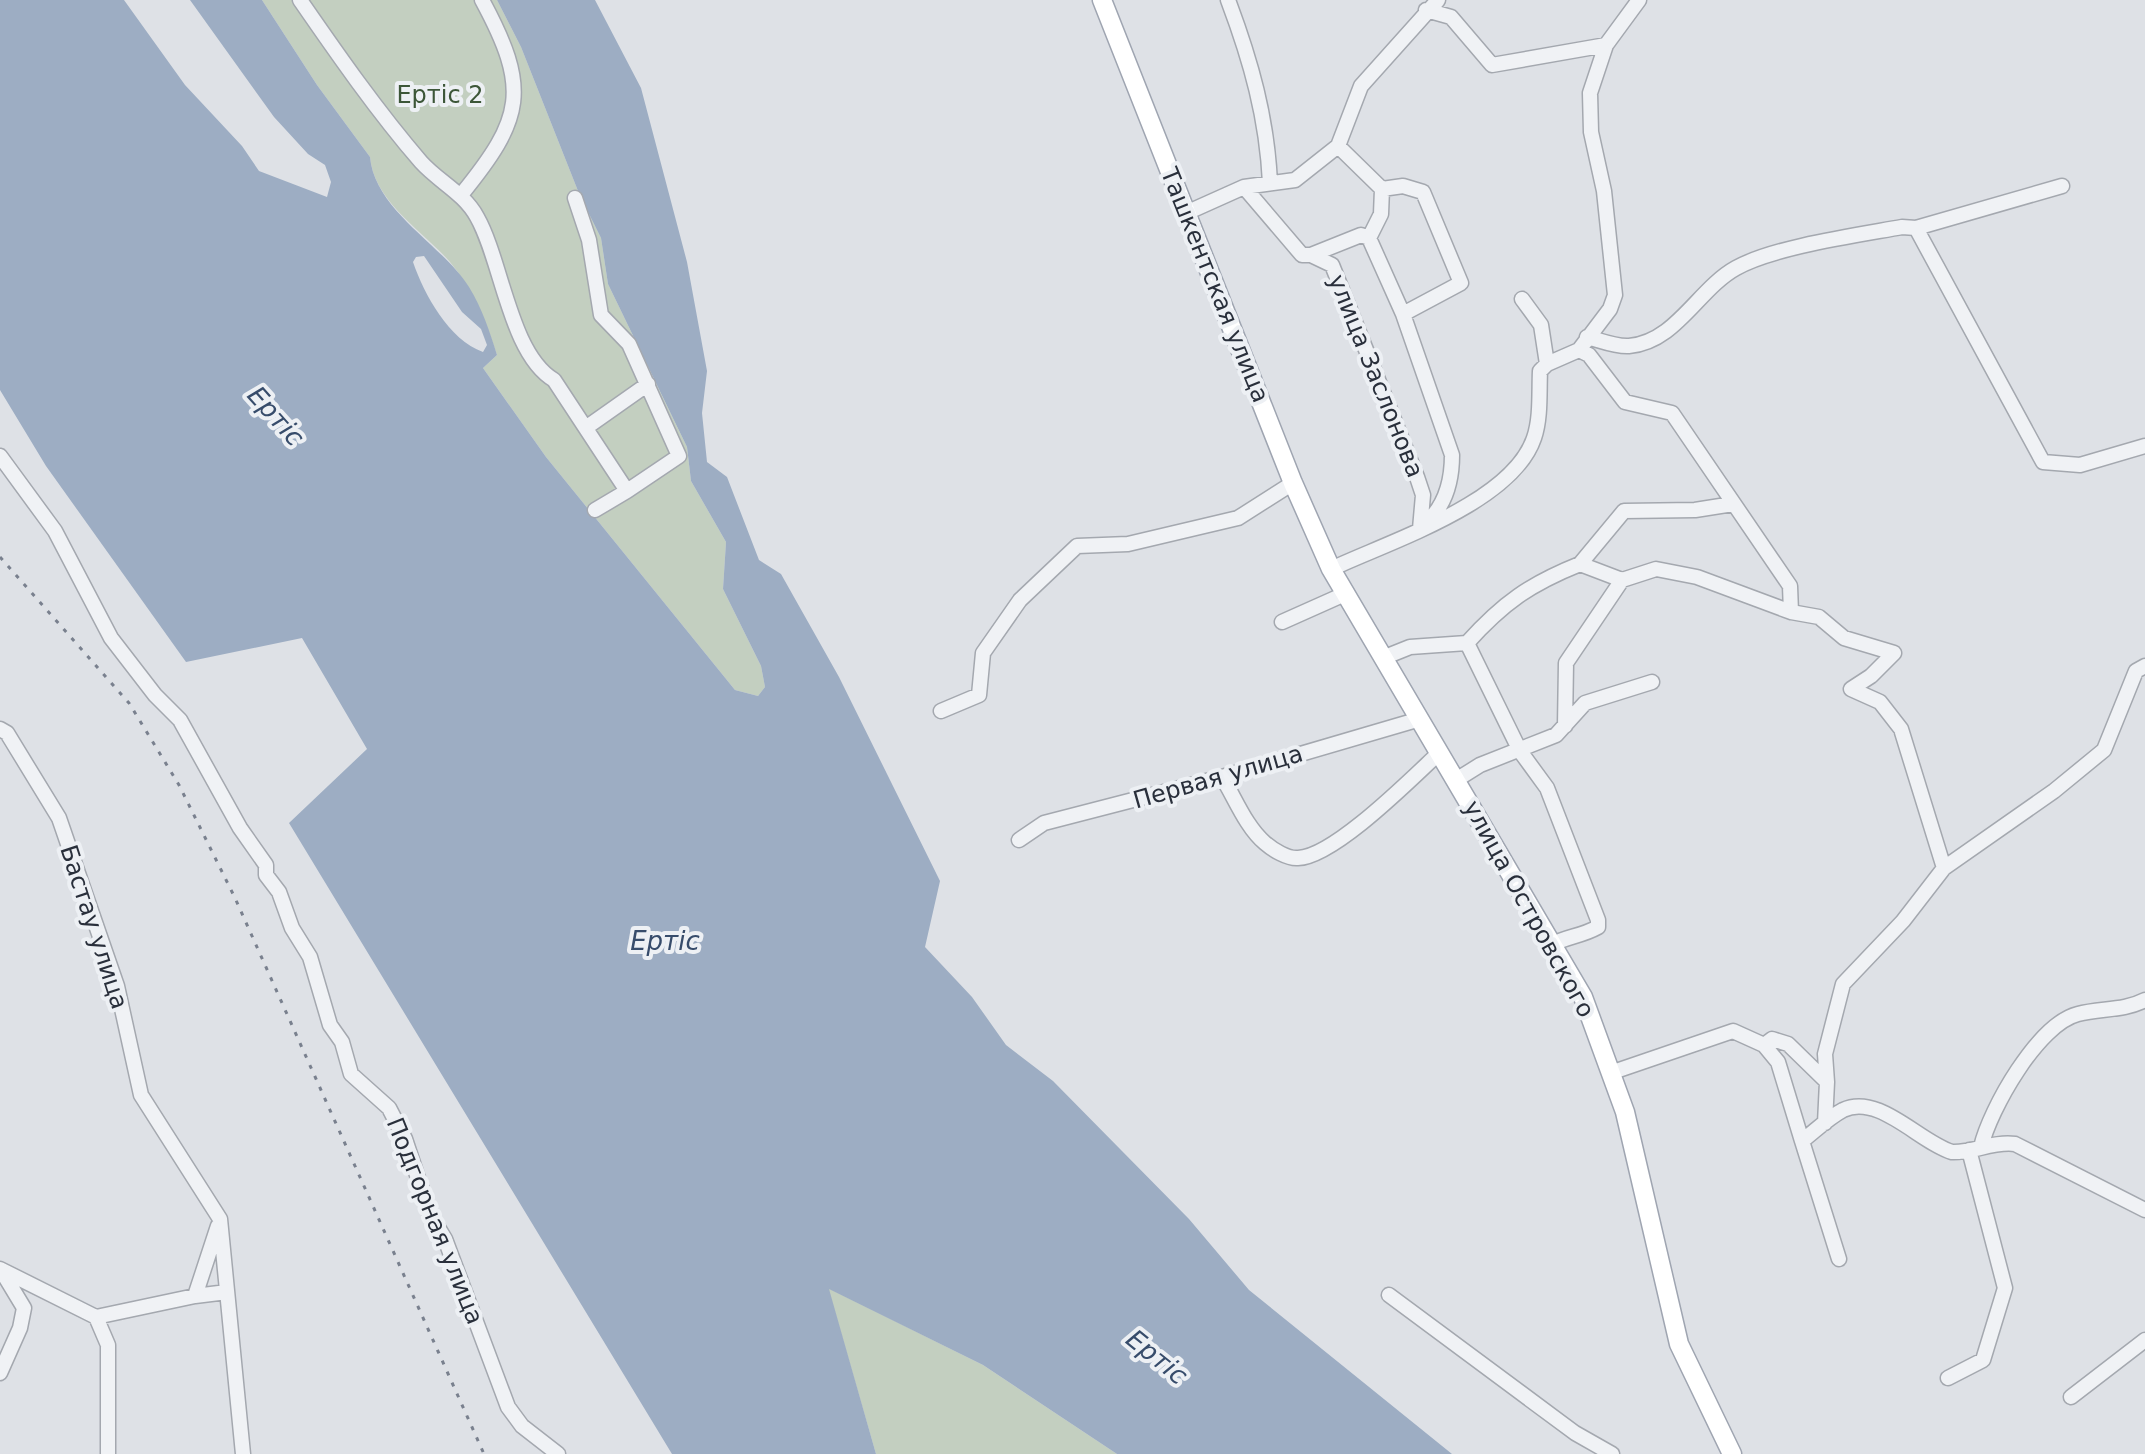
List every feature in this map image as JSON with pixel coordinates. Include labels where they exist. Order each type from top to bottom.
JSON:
[{"type":"main road","name":"Ташкентская улица","points":[[1102,0],[1293,483],[1331,569]]},
{"type":"main road","name":"улица Островского","points":[[1331,569],[1583,997],[1613,1072],[1629,1127],[1679,1344],[1732,1454]]},
{"type":"street","points":[[300,0],[349,71],[421,161],[443,185],[461,195],[477,217],[524,341],[540,372],[554,380],[627,491]]},
{"type":"street","points":[[461,195],[496,152],[510,124],[514,87],[506,45],[482,0]]},
{"type":"street","points":[[1228,0],[1254,68],[1268,143],[1270,183]]},
{"type":"street","points":[[1186,213],[1244,187],[1295,180],[1338,146],[1361,86],[1438,0]]},
{"type":"street","points":[[1331,569],[1420,529],[1497,486],[1529,451],[1537,426],[1540,371],[1583,344],[1610,309],[1615,295],[1604,191],[1591,132],[1590,93],[1606,45],[1639,0]]},
{"type":"street","points":[[1426,10],[1451,17],[1492,65],[1606,45]]},
{"type":"street","points":[[1338,146],[1382,189],[1381,214],[1369,238]]},
{"type":"street","points":[[1382,189],[1403,186],[1423,192],[1461,283],[1403,314]]},
{"type":"street","points":[[1583,344],[1629,346],[1669,330],[1706,291],[1737,267],[1797,248],[1902,227],[1916,228],[2062,186]]},
{"type":"street","name":"улица Заслонова","points":[[1244,187],[1294,249],[1332,265],[1423,495],[1420,529]]},
{"type":"street","points":[[575,198],[589,240],[601,315],[629,344],[679,456],[595,510]]},
{"type":"street","points":[[1916,228],[2043,462],[2080,465],[2145,446]]},
{"type":"street","name":"улица Заслонова","points":[[1311,255],[1361,235],[1369,238],[1403,314],[1452,455],[1452,476],[1446,493],[1436,512],[1420,529]]},
{"type":"street","points":[[1522,299],[1541,325],[1547,364]]},
{"type":"street","points":[[1583,344],[1614,392],[1625,402],[1672,413],[1693,439],[1733,504],[1790,586],[1791,612]]},
{"type":"street","points":[[587,427],[648,384]]},
{"type":"street","name":"Подгорная улица","points":[[0,456],[55,531],[111,638],[192,739],[240,828],[266,865],[266,875],[279,892],[292,928],[310,957],[330,1025],[342,1042],[351,1074],[389,1108],[405,1139],[430,1214],[445,1239],[508,1407],[522,1426],[558,1454]]},
{"type":"street","points":[[941,711],[979,695],[983,653],[1020,600],[1077,546],[1128,544],[1238,518],[1293,483]]},
{"type":"street","points":[[1385,657],[1410,647],[1467,643],[1498,608],[1539,581],[1580,564],[1624,511],[1695,510],[1733,504]]},
{"type":"street","points":[[1580,564],[1622,580]]},
{"type":"street","points":[[1565,726],[1566,663],[1622,580],[1656,569],[1697,577],[1791,612],[1819,617],[1844,638],[1894,653],[1871,676],[1851,689],[1880,702],[1901,729],[1944,868]]},
{"type":"street","points":[[1282,622],[1347,593]]},
{"type":"street","points":[[1467,643],[1520,751],[1547,788],[1598,920],[1598,927],[1577,939],[1564,938],[1551,945]]},
{"type":"street","points":[[1825,1123],[1825,1054],[1843,984],[1903,921],[1944,868],[2054,791],[2104,750],[2136,671],[2145,666]]},
{"type":"street","points":[[1456,780],[1480,765],[1520,751],[1565,726],[1585,703],[1652,682]]},
{"type":"street","name":"Первая улица","points":[[1019,840],[1044,823],[1222,777],[1420,719]]},
{"type":"street","name":"Бастау улица","points":[[0,729],[7,733],[37,777],[59,818],[117,986],[141,1095],[220,1219],[243,1454]]},
{"type":"street","points":[[1222,777],[1263,842],[1278,852],[1298,859],[1323,850],[1362,823],[1439,753]]},
{"type":"street","points":[[1948,1378],[1983,1360],[2005,1288],[1975,1149],[1989,1120],[2033,1051],[2053,1027],[2076,1014],[2125,1007],[2145,1000]]},
{"type":"street","points":[[1613,1072],[1733,1031],[1764,1045],[1778,1062],[1839,1259]]},
{"type":"street","points":[[1764,1045],[1772,1039],[1788,1044],[1827,1082]]},
{"type":"street","points":[[1802,1141],[1841,1111],[1864,1106],[1877,1110],[1940,1148],[1975,1149],[2015,1144],[2145,1210]]},
{"type":"street","points":[[195,1296],[220,1219]]},
{"type":"street","points":[[0,1269],[96,1317],[227,1292]]},
{"type":"street","points":[[0,1269],[24,1308],[20,1328],[0,1373]]},
{"type":"street","points":[[1389,1295],[1575,1433],[1612,1454]]},
{"type":"street","points":[[96,1317],[108,1345],[108,1454]]},
{"type":"street","points":[[2071,1397],[2145,1340]]},
{"type":"green space","name":"Ертіс 2","points":[[262,0],[497,0],[521,47],[580,196],[601,238],[608,284],[687,447],[691,481],[726,542],[723,589],[761,666],[765,687],[758,696],[735,690],[546,457],[483,368],[497,355],[466,283],[439,250],[390,202],[373,173],[370,157],[317,85]]},
{"type":"green space","points":[[828,1288],[983,1365],[1117,1454],[876,1454]]},
{"type":"water","name":"Ертіс","points":[[0,0],[124,0],[185,85],[242,146],[259,171],[327,197],[331,182],[325,165],[308,154],[274,117],[190,0],[262,0],[317,85],[370,157],[375,176],[396,211],[457,271],[469,287],[482,312],[497,355],[483,368],[546,457],[735,690],[758,696],[765,687],[761,666],[723,589],[726,542],[691,481],[687,447],[608,284],[601,238],[580,196],[521,47],[497,0],[595,0],[641,88],[687,262],[707,371],[702,413],[707,462],[727,477],[759,560],[781,574],[839,677],[940,881],[925,947],[972,997],[1006,1045],[1053,1081],[1189,1219],[1249,1290],[1452,1454],[1117,1454],[983,1365],[829,1289],[876,1454],[672,1454],[289,823],[367,749],[302,638],[186,662],[46,466],[0,390]],"holes":[[[424,256],[462,312],[481,329],[487,345],[483,352],[459,337],[439,314],[418,275],[413,262],[416,257]]]},
{"type":"railway","points":[[0,557],[129,703],[179,785],[235,898],[484,1454]]}]
